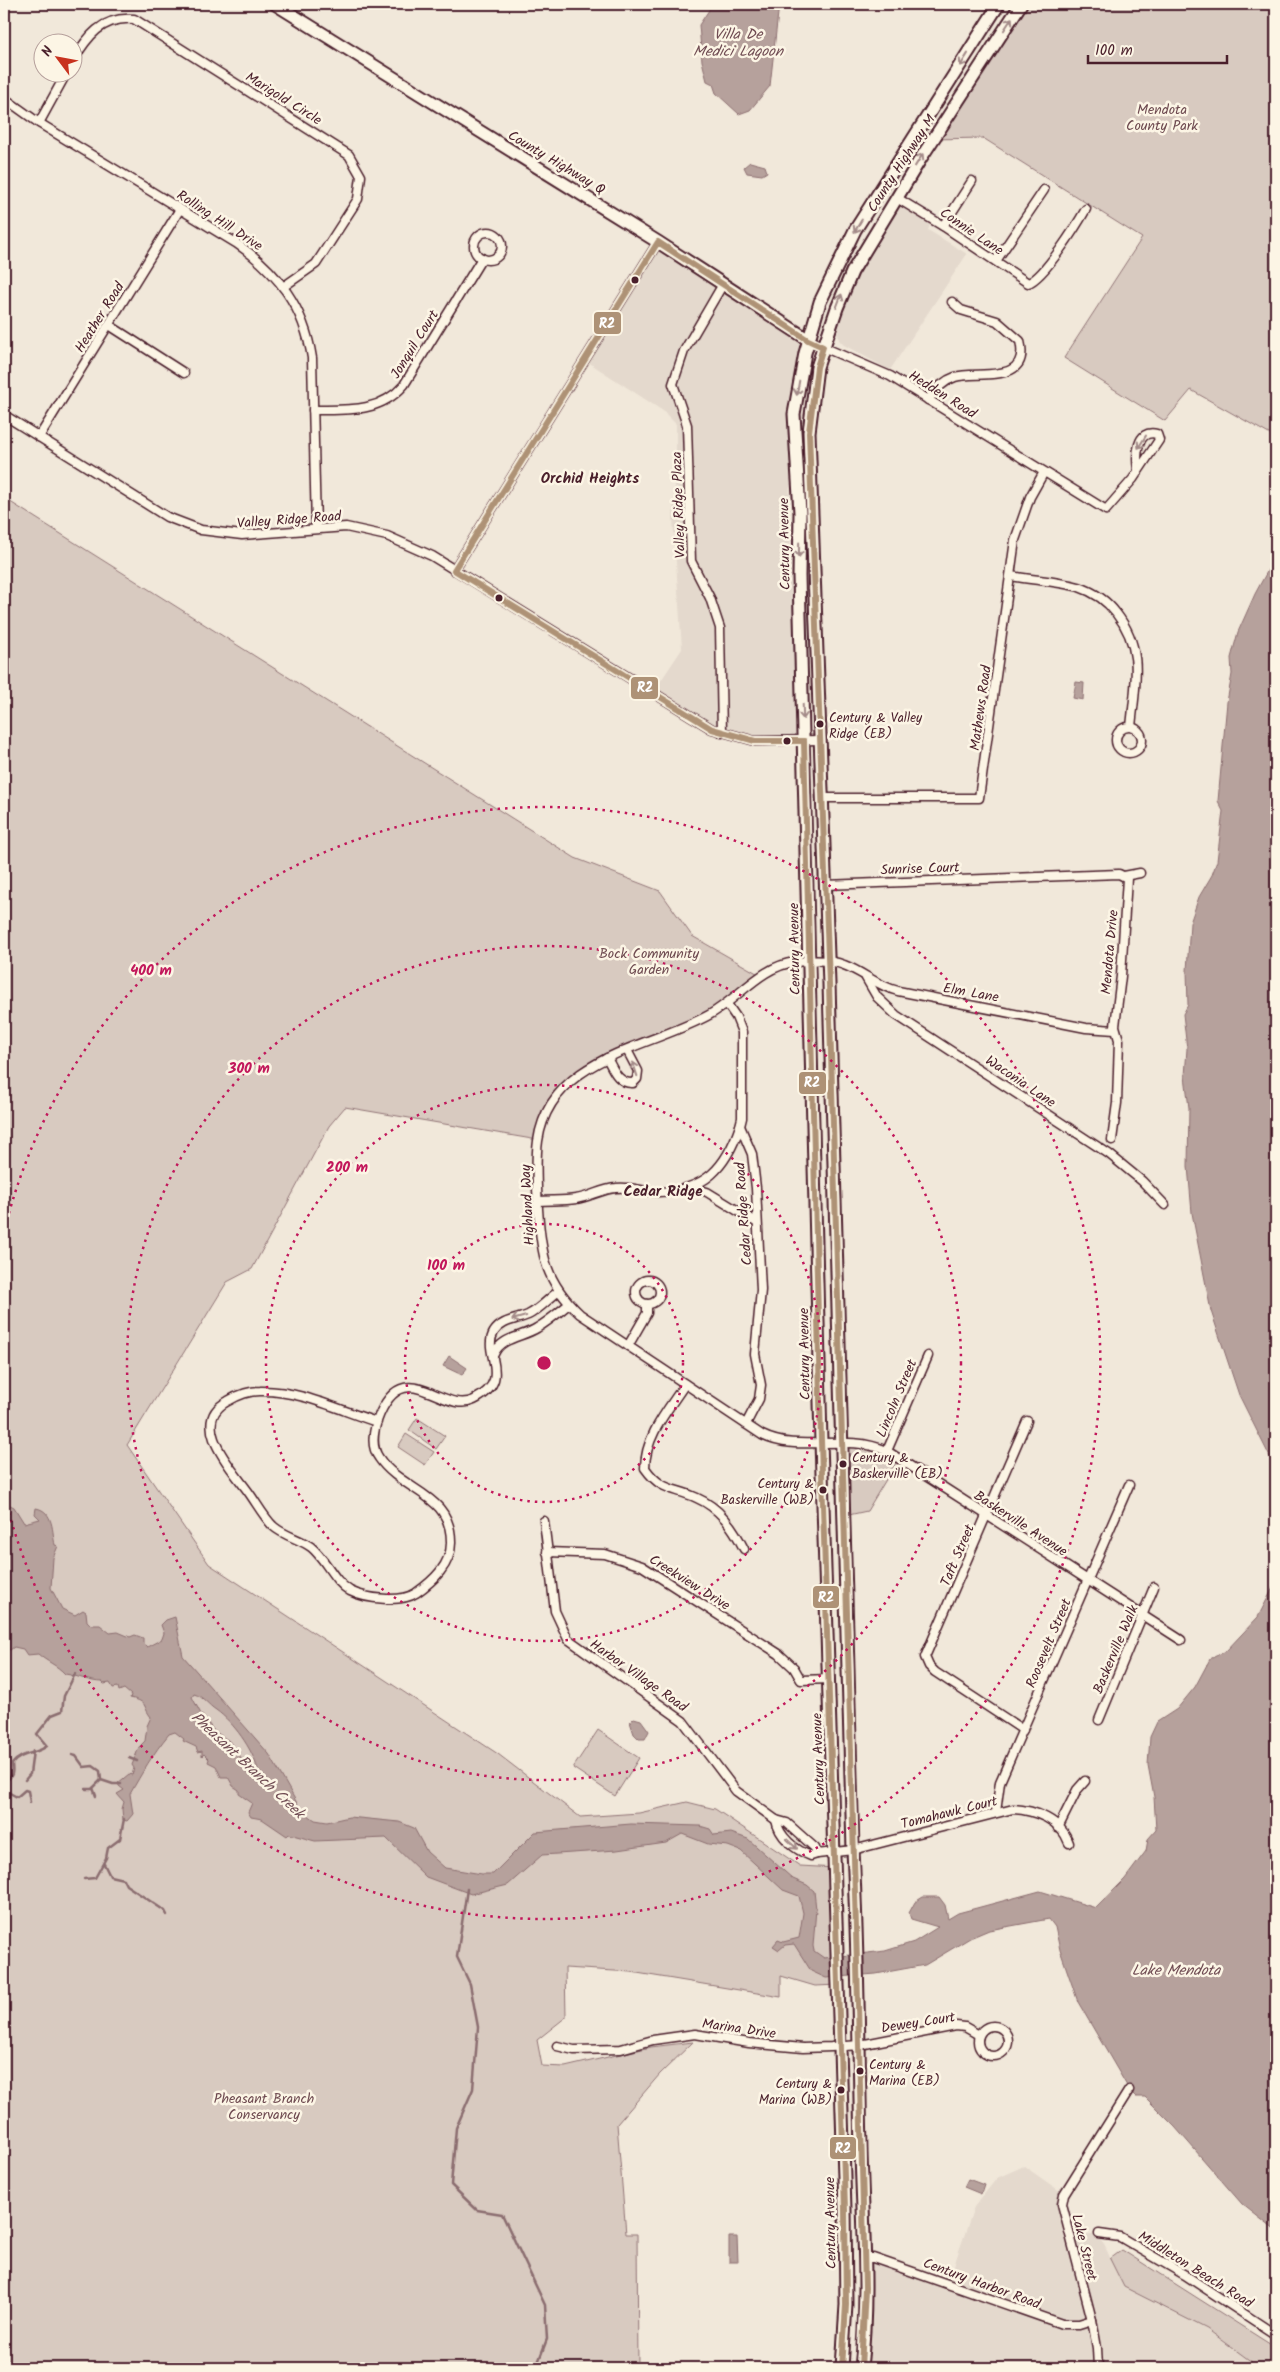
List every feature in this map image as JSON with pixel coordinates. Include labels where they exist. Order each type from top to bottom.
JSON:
[{"type":"main road","name":"County Highway Q","points":[[275,4],[658,242],[808,340],[823,347]]},
{"type":"main road","name":"County Highway M","points":[[808,340],[820,302],[846,246],[999,4]]},
{"type":"main road","name":"County Highway M","points":[[823,347],[852,272],[896,198],[1021,4]]},
{"type":"main road","name":"Century Avenue","points":[[808,340],[796,401],[794,433],[800,513],[799,576],[822,1441],[836,1852],[846,2295],[842,2368]]},
{"type":"main road","points":[[823,347],[818,367],[809,432],[816,575],[853,1850],[858,1940],[864,2258],[861,2368]]},
{"type":"main road","points":[[863,2346],[869,2368]]},
{"type":"street","name":"Marigold Circle","points":[[82,47],[91,33],[99,26],[116,20],[134,19],[349,155],[361,176],[358,199],[316,264],[283,287]]},
{"type":"street","points":[[39,123],[62,82]]},
{"type":"street","name":"Rolling Hill Drive","points":[[4,98],[39,123],[260,260],[283,287],[297,308],[309,342],[316,528]]},
{"type":"street","points":[[943,226],[972,181]]},
{"type":"street","points":[[996,261],[1044,190]]},
{"type":"street","name":"Connie Lane","points":[[896,198],[943,226],[1028,283],[1033,282],[1075,228],[1086,209]]},
{"type":"street","name":"Heather Road","points":[[39,437],[180,209]]},
{"type":"street","points":[[454,570],[658,242]]},
{"type":"street","name":"Jonquil Court","points":[[313,410],[360,410],[384,402],[396,394],[404,385],[482,258]]},
{"type":"street","name":"Valley Ridge Plaza","points":[[722,733],[720,628],[710,598],[691,561],[687,425],[673,384],[684,352],[723,284]]},
{"type":"street","points":[[928,400],[936,390],[954,377],[992,376],[1006,372],[1016,364],[1021,355],[1020,341],[998,321],[961,310],[952,302]]},
{"type":"street","points":[[109,325],[184,373]]},
{"type":"street","name":"Hedden Road","points":[[823,347],[874,368],[1106,510],[1138,470]]},
{"type":"street","name":"Valley Ridge Road","points":[[4,415],[166,517],[201,530],[242,535],[316,528],[346,528],[387,536],[432,556],[694,720],[722,733],[755,741],[821,740]]},
{"type":"street","points":[[1150,432],[1157,434],[1159,440],[1138,470],[1136,452],[1139,444],[1146,434],[1150,432]]},
{"type":"street","name":"Mathews Road","points":[[823,798],[980,798],[1020,521],[1044,472]]},
{"type":"street","points":[[1011,576],[1080,588],[1099,597],[1112,608],[1131,635],[1136,652],[1137,670],[1131,728]]},
{"type":"street","points":[[1124,876],[1140,873]]},
{"type":"street","name":"Sunrise Court","points":[[826,885],[1124,876]]},
{"type":"street","name":"Mendota Drive","points":[[1112,1140],[1116,1118],[1118,1083],[1119,1040],[1116,1030],[1128,883],[1124,876]]},
{"type":"street","name":"Highland Way","points":[[828,962],[795,962],[773,968],[727,1004],[695,1023],[607,1058],[572,1078],[562,1089],[546,1114],[538,1140],[538,1201],[543,1256],[559,1291],[569,1304],[592,1322],[685,1384],[746,1424],[776,1441],[842,1442]]},
{"type":"street","name":"Elm Lane","points":[[828,962],[843,964],[880,986],[898,991],[1086,1028],[1116,1030]]},
{"type":"street","name":"Waconia Lane","points":[[865,977],[877,997],[896,1015],[1100,1148],[1142,1181],[1165,1205]]},
{"type":"street","name":"Cedar Ridge Road","points":[[727,1004],[736,1016],[742,1032],[742,1118],[740,1126],[752,1154],[758,1208],[756,1222],[761,1290],[755,1354],[761,1385],[759,1399],[746,1424]]},
{"type":"street","points":[[607,1058],[620,1079],[627,1083],[633,1083],[638,1077],[638,1070],[627,1050]]},
{"type":"street","points":[[538,1201],[576,1199],[613,1188],[626,1187],[659,1192],[699,1184],[721,1166],[734,1146],[740,1126]]},
{"type":"street","points":[[690,1187],[707,1192],[756,1222]]},
{"type":"street","points":[[377,1422],[342,1408],[266,1391],[237,1396],[221,1404],[215,1412],[212,1426],[213,1439],[267,1518],[278,1530],[311,1548],[350,1590],[360,1594],[401,1599],[414,1594],[437,1576],[451,1551],[450,1526],[438,1505],[398,1476],[379,1459],[372,1439],[377,1422],[393,1395],[412,1387],[421,1387],[449,1400],[463,1403],[474,1400],[487,1392],[495,1378],[492,1339],[494,1331],[507,1322],[532,1312],[559,1291]]},
{"type":"street","points":[[494,1354],[499,1346],[519,1334],[535,1330],[569,1304]]},
{"type":"street","points":[[628,1346],[647,1313],[647,1304]]},
{"type":"street","name":"Lincoln Street","points":[[887,1451],[928,1356]]},
{"type":"street","points":[[685,1384],[650,1438],[646,1449],[645,1468],[660,1485],[697,1498],[717,1510],[737,1535],[744,1549]]},
{"type":"street","name":"Taft Street","points":[[1023,1730],[932,1669],[926,1661],[926,1654],[1027,1421]]},
{"type":"street","name":"Baskerville Avenue","points":[[842,1442],[869,1444],[887,1451],[1088,1582],[1181,1640]]},
{"type":"street","name":"Roosevelt Street","points":[[996,1812],[998,1786],[1129,1485]]},
{"type":"street","points":[[544,1520],[547,1552]]},
{"type":"street","name":"Creekview Drive","points":[[547,1552],[605,1554],[642,1566],[779,1654],[794,1668],[801,1680],[830,1680]]},
{"type":"street","name":"Harbor Village Road","points":[[547,1552],[555,1611],[568,1639],[683,1721],[736,1791],[776,1820],[787,1823],[815,1848],[817,1854]]},
{"type":"street","name":"Baskerville Walk","points":[[1099,1720],[1154,1587]]},
{"type":"street","points":[[1058,1828],[1077,1790],[1085,1781]]},
{"type":"street","name":"Tomahawk Court","points":[[853,1850],[996,1812],[1026,1809],[1041,1814],[1058,1828],[1069,1843]]},
{"type":"street","name":"Harbor Village Road","points":[[776,1820],[779,1832],[795,1848],[811,1856],[853,1850]]},
{"type":"street","name":"Dewey Court","points":[[860,2045],[956,2026],[965,2028],[978,2035]]},
{"type":"street","points":[[996,2026],[1004,2031],[1007,2045],[997,2055],[987,2055],[978,2045],[978,2035],[985,2028],[996,2026]]},
{"type":"street","name":"Marina Drive","points":[[557,2046],[574,2050],[621,2049],[653,2040],[695,2034],[758,2044],[803,2048],[860,2045]]},
{"type":"street","name":"Lake Street","points":[[1098,2368],[1092,2320],[1062,2204],[1064,2194],[1129,2090]]},
{"type":"street","name":"Middleton Beach Road","points":[[1099,2234],[1120,2237],[1185,2274],[1276,2335]]},
{"type":"street","name":"Century Harbor Road","points":[[864,2258],[873,2258],[1062,2324],[1079,2324],[1092,2320]]},
{"type":"shaded area","points":[[897,198],[932,219],[928,230],[967,254],[890,370],[844,345],[839,340],[837,328],[853,284]]},
{"type":"shaded area","points":[[658,242],[808,340],[794,433],[789,499],[792,598],[802,676],[804,741],[722,733],[652,694],[682,649],[673,518],[676,472],[676,424],[663,411],[585,360]]},
{"type":"shaded area","points":[[1024,2166],[1064,2194],[1070,2238],[1099,2234],[1124,2287],[1207,2329],[1260,2368],[869,2368],[863,2346],[864,2258],[948,2283],[974,2207],[997,2178]]},
{"type":"green space","name":"Mendota County Park","points":[[1021,4],[1276,4],[1276,438],[1191,390],[1165,421],[1064,358],[1142,238],[983,138],[934,139]]},
{"type":"green space","name":"Pheasant Branch Conservancy","points":[[4,498],[575,858],[660,891],[692,936],[762,976],[727,1004],[599,1062],[552,1104],[538,1140],[345,1107],[329,1126],[252,1269],[227,1282],[127,1445],[209,1564],[498,1754],[580,1817],[639,1813],[687,1802],[715,1809],[800,1866],[836,1868],[839,1985],[815,1986],[781,1976],[781,1997],[631,1972],[565,1968],[566,2017],[537,2040],[542,2066],[565,2067],[651,2047],[693,2042],[660,2074],[617,2124],[626,2234],[637,2234],[638,2368],[4,2368]]},
{"type":"green space","points":[[417,1418],[445,1436],[436,1449],[409,1430]]},
{"type":"green space","points":[[406,1434],[434,1452],[425,1465],[398,1447]]},
{"type":"green space","points":[[842,1442],[859,1442],[899,1458],[867,1511],[844,1516]]},
{"type":"green space","points":[[598,1730],[639,1758],[615,1796],[573,1768]]},
{"type":"green space","points":[[1122,2250],[1276,2348],[1276,2368],[1260,2368],[1207,2329],[1124,2287],[1110,2259]]},
{"type":"water","name":"Villa De Medici Lagoon","points":[[713,4],[779,4],[770,86],[750,110],[739,114],[716,93],[713,84],[707,81],[702,61],[699,25]]},
{"type":"water","points":[[750,162],[765,166],[767,172],[762,175],[747,173],[744,167]]},
{"type":"water","points":[[1276,555],[1276,1469],[1239,1395],[1211,1311],[1192,1213],[1188,1166],[1189,1108],[1185,1076],[1187,1049],[1183,1014],[1188,1005],[1187,971],[1190,923],[1199,897],[1212,875],[1217,861],[1223,811],[1218,801],[1227,702],[1232,674],[1231,658],[1238,632],[1255,594]]},
{"type":"water","points":[[1076,682],[1084,683],[1083,700],[1073,698]]},
{"type":"water","points":[[449,1356],[467,1368],[462,1375],[443,1366]]},
{"type":"water","name":"Lake Mendota","points":[[6,1503],[14,1507],[24,1523],[40,1519],[35,1514],[36,1508],[46,1513],[49,1518],[55,1545],[58,1546],[53,1558],[51,1588],[62,1609],[75,1615],[83,1610],[86,1612],[87,1621],[91,1625],[100,1625],[110,1633],[118,1632],[130,1637],[135,1635],[143,1638],[143,1643],[147,1647],[162,1639],[164,1633],[161,1625],[166,1620],[175,1617],[183,1656],[269,1754],[301,1810],[315,1820],[327,1822],[349,1817],[399,1822],[414,1828],[427,1852],[445,1868],[482,1874],[493,1874],[535,1832],[631,1824],[700,1826],[710,1829],[714,1835],[731,1833],[748,1839],[793,1879],[807,1885],[814,1891],[816,1909],[813,1946],[814,1951],[824,1958],[885,1951],[914,1942],[938,1927],[911,1919],[909,1913],[915,1902],[923,1897],[939,1897],[945,1905],[948,1919],[958,1913],[1040,1891],[1096,1908],[1125,1879],[1146,1851],[1148,1839],[1156,1830],[1154,1797],[1148,1765],[1150,1737],[1157,1722],[1177,1709],[1195,1687],[1210,1659],[1226,1651],[1258,1617],[1276,1582],[1276,2231],[1242,2204],[1175,2127],[1145,2097],[1136,2097],[1130,2091],[1078,2002],[1060,1950],[1055,1927],[1049,1919],[989,1930],[970,1938],[925,1965],[876,1974],[826,1978],[811,1971],[794,1944],[785,1945],[779,1950],[773,1946],[778,1940],[783,1942],[799,1938],[803,1913],[799,1896],[783,1890],[741,1851],[728,1846],[708,1844],[682,1834],[666,1843],[617,1850],[542,1855],[508,1885],[471,1894],[426,1877],[386,1838],[315,1841],[289,1834],[287,1836],[262,1819],[251,1817],[248,1812],[252,1803],[239,1794],[239,1790],[233,1786],[228,1777],[221,1777],[216,1766],[208,1762],[209,1759],[204,1754],[202,1756],[202,1751],[198,1752],[196,1747],[183,1741],[184,1739],[175,1732],[169,1734],[143,1771],[130,1794],[133,1814],[127,1821],[123,1820],[122,1809],[124,1802],[117,1794],[124,1790],[118,1783],[129,1774],[132,1775],[134,1768],[132,1765],[139,1747],[145,1741],[147,1726],[151,1717],[143,1703],[130,1698],[131,1695],[124,1689],[119,1691],[118,1687],[113,1688],[110,1683],[104,1684],[65,1674],[38,1654],[27,1655],[23,1649],[14,1647],[10,1650],[4,1647],[4,1505]],"holes":[[[194,1694],[223,1715],[236,1729],[247,1745],[258,1770],[245,1763],[229,1741],[214,1731],[201,1714],[192,1697]]]},
{"type":"water","points":[[634,1718],[641,1720],[649,1731],[645,1739],[639,1739],[634,1734],[630,1722]]},
{"type":"water","points":[[968,2179],[984,2185],[981,2194],[964,2187]]},
{"type":"water","points":[[729,2237],[737,2237],[738,2262],[729,2262]]},
{"type":"waterway","points":[[30,1802],[28,1791],[25,1790],[17,1797],[6,1791],[6,1781],[11,1776],[12,1764],[16,1760],[47,1746],[37,1734],[52,1715],[62,1711],[64,1696],[75,1674]]},
{"type":"waterway","points":[[25,1780],[30,1774],[33,1751]]},
{"type":"waterway","points":[[72,1755],[76,1756],[84,1767],[93,1766],[100,1771],[101,1780],[113,1784],[121,1784]]},
{"type":"waterway","points":[[129,1758],[137,1761]]},
{"type":"waterway","points":[[86,1789],[92,1789],[101,1780]]},
{"type":"waterway","points":[[93,1788],[96,1796]]},
{"type":"waterway","points":[[84,1879],[95,1878],[106,1858],[108,1848],[120,1839],[124,1819]]},
{"type":"waterway","points":[[104,1864],[110,1876],[123,1879],[126,1885],[165,1911],[167,1915]]},
{"type":"waterway","points":[[467,1889],[457,1957],[470,1984],[478,2027],[473,2089],[456,2128],[451,2185],[477,2210],[502,2214],[545,2305],[547,2339],[536,2368]]},
{"type":"transit line","name":"R2","points":[[842,2368],[846,2305],[845,2209],[821,1441],[804,741],[755,741],[712,729],[454,570],[658,242],[808,340],[823,347],[817,367],[809,432],[829,984],[857,1964],[865,2288],[861,2368]]},
{"type":"place","name":"Century & Valley Ridge (EB)","points":[[820,724]]},
{"type":"place","name":"Century & Baskerville (EB)","points":[[843,1464]]},
{"type":"place","name":"Century & Baskerville (WB)","points":[[823,1490]]},
{"type":"place","name":"Century & Marina (EB)","points":[[860,2071]]},
{"type":"place","name":"Century & Marina (WB)","points":[[841,2090]]},
{"type":"district","name":"Orchid Heights","points":[[590,478]]},
{"type":"district","name":"Cedar Ridge","points":[[663,1191]]},
{"type":"park label","name":"Bock Community Garden","points":[[649,962]]},
{"type":"water label","name":"Pheasant Branch Creek","points":[[248,1765]]}]
